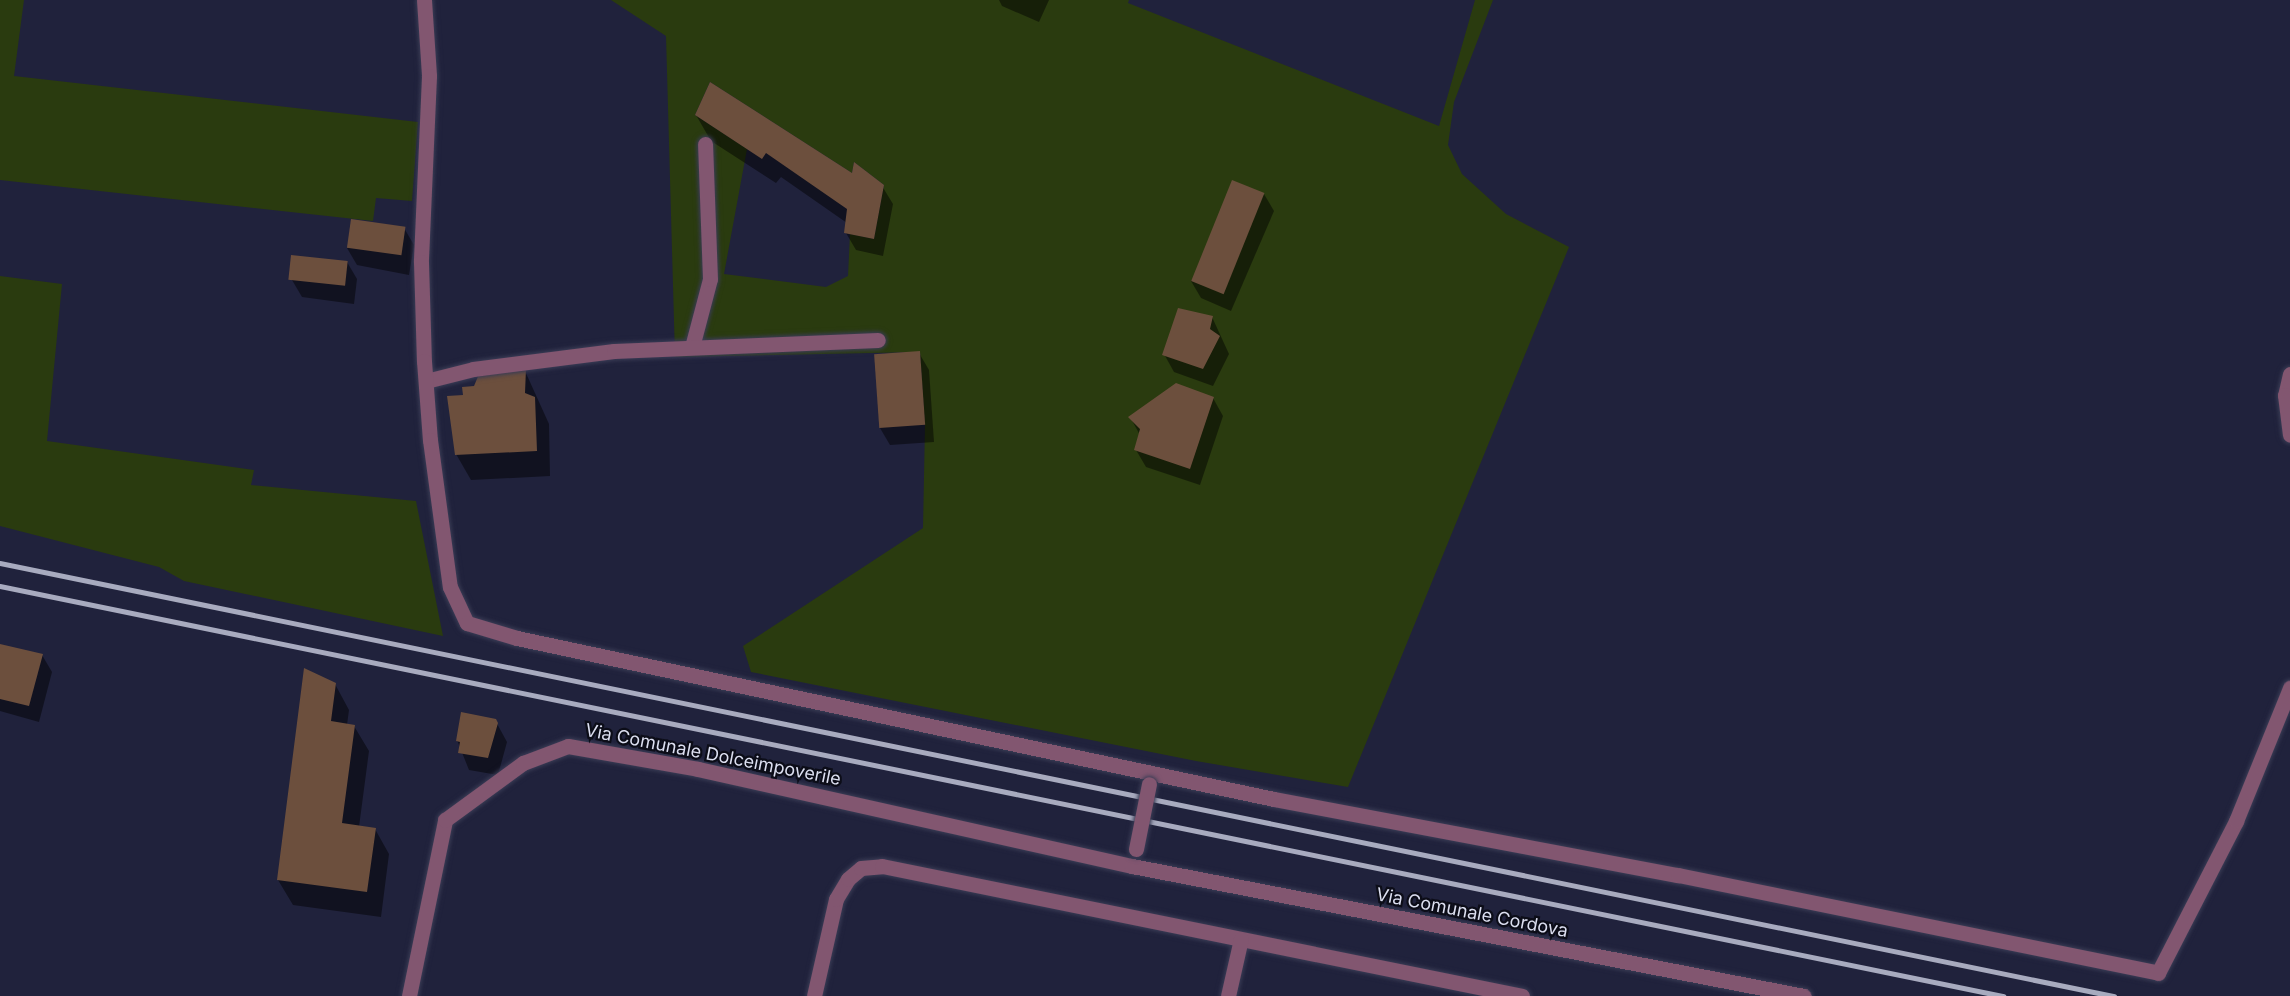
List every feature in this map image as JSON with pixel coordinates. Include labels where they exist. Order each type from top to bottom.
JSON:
[{"type":"street","points":[[424,0],[429,76],[421,262],[426,381],[450,587],[467,622],[517,638],[1150,779],[1678,874],[2158,974],[2236,821],[2290,688]]},
{"type":"street","points":[[692,347],[710,279],[705,144]]},
{"type":"street","points":[[426,381],[508,364],[614,351],[878,340]]},
{"type":"street","points":[[2290,374],[2285,395],[2290,435]]},
{"type":"street","name":"Via Comunale Dolceimpoverile","points":[[409,996],[445,820],[523,764],[568,746],[698,768],[1132,866]]},
{"type":"street","points":[[1132,866],[1150,779]]},
{"type":"street","points":[[814,996],[836,899],[848,879],[861,868],[882,866],[1522,996]]},
{"type":"street","name":"Via Comunale Cordova","points":[[1132,866],[1804,996]]},
{"type":"street","points":[[1228,996],[1241,939]]},
{"type":"green space","points":[[0,0],[24,0],[14,76],[418,122],[412,201],[376,198],[373,221],[0,180]]},
{"type":"green space","points":[[611,0],[1129,0],[1128,3],[1439,126],[1475,0],[1493,0],[1454,102],[1448,145],[1462,174],[1506,214],[1569,247],[1348,787],[1196,761],[751,672],[743,646],[923,528],[925,425],[920,352],[675,357],[666,36]],"holes":[[[710,82],[852,173],[854,162],[884,185],[874,239],[850,234],[848,276],[826,287],[724,274],[747,149],[695,115]]]},
{"type":"green space","points":[[0,276],[62,284],[47,441],[254,470],[251,485],[416,501],[443,636],[184,581],[159,567],[0,526]]},
{"type":"building","points":[[710,82],[852,173],[854,162],[884,185],[874,239],[844,233],[847,209],[766,153],[762,159],[695,115]]},
{"type":"building","points":[[1232,180],[1264,193],[1224,294],[1191,281]]},
{"type":"building","points":[[351,219],[405,227],[401,255],[347,248]]},
{"type":"building","points":[[291,255],[348,261],[345,286],[288,280]]},
{"type":"building","points":[[1178,308],[1213,316],[1210,329],[1220,336],[1203,369],[1162,355]]},
{"type":"building","points":[[920,351],[925,425],[879,428],[874,354]]},
{"type":"building","points":[[526,369],[525,393],[535,397],[537,451],[455,455],[447,396],[463,395],[462,387],[474,386],[479,374]]},
{"type":"building","points":[[1176,383],[1214,397],[1190,469],[1134,450],[1140,429],[1128,417]]},
{"type":"building","points":[[0,644],[43,654],[29,706],[0,699]]},
{"type":"building","points":[[304,668],[336,683],[331,721],[355,725],[342,823],[376,828],[367,892],[277,880]]},
{"type":"building","points":[[461,712],[496,719],[498,723],[488,758],[458,753],[460,742],[456,741]]},
{"type":"railway","points":[[0,563],[2114,996]]},
{"type":"railway","points":[[0,586],[2003,996]]}]
